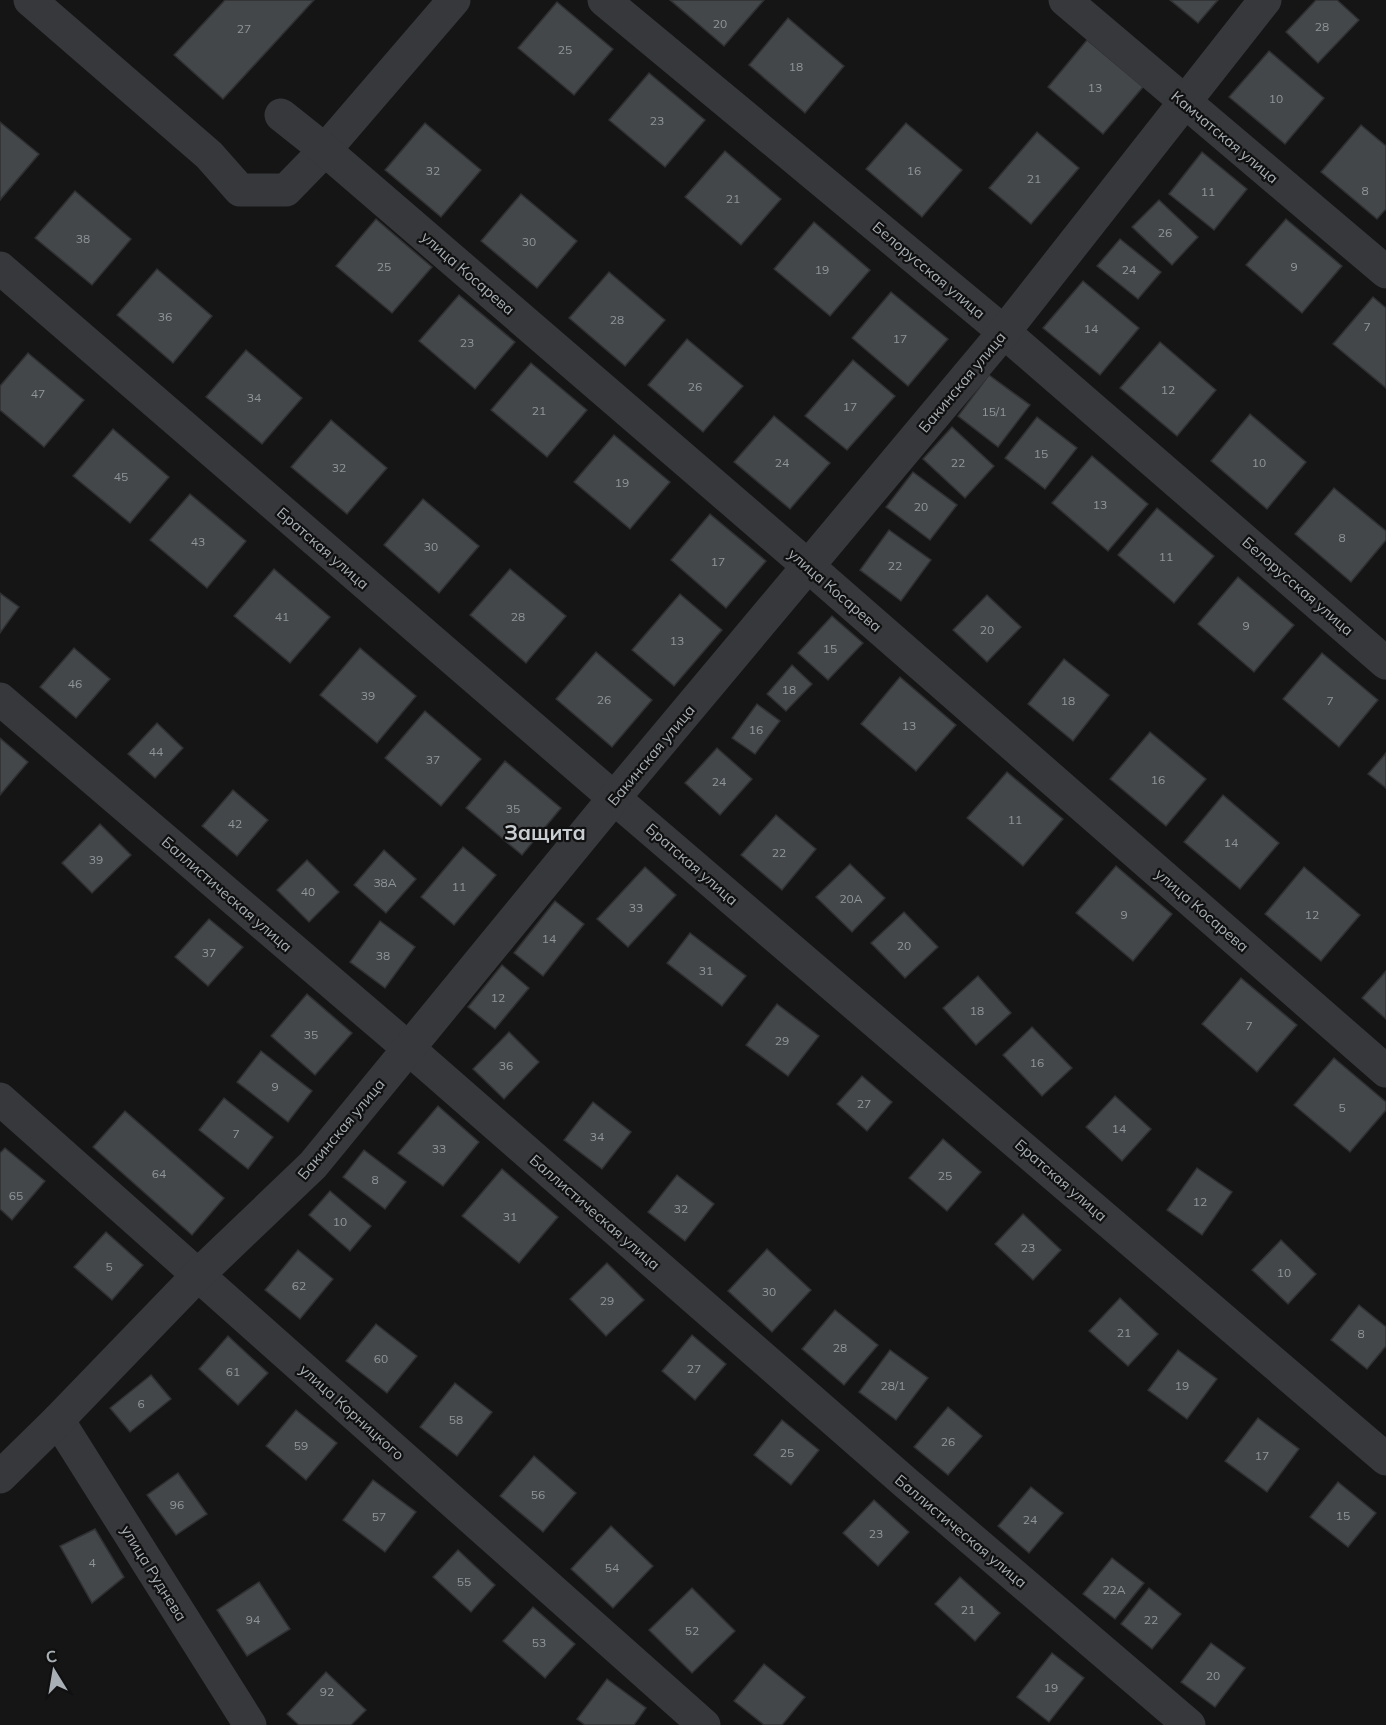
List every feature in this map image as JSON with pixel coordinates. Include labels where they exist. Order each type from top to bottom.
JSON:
[{"type":"street","points":[[30,0],[209,155],[240,190],[286,190],[325,150],[454,0]]},
{"type":"street","name":"Белорусская улица","points":[[604,0],[1004,332],[1386,663]]},
{"type":"street","name":"Камчатская улица","points":[[1065,0],[1386,272]]},
{"type":"street","name":"Бакинская улица","points":[[0,1477],[198,1275],[313,1165],[614,798],[1004,332],[1265,0]]},
{"type":"street","name":"улица Косарева","points":[[280,115],[325,150],[808,566],[1386,1071]]},
{"type":"street","name":"Братская улица","points":[[0,268],[614,798],[1386,1459]]},
{"type":"street","name":"Баллистическая улица","points":[[0,699],[408,1048],[906,1483],[1189,1725]]},
{"type":"street","name":"улица Корницкого","points":[[0,1099],[704,1725]]},
{"type":"street","name":"улица Руднева","points":[[58,1420],[250,1725]]},
{"type":"building","points":[[225,0],[314,0],[223,99],[174,55]]},
{"type":"building","points":[[670,0],[764,0],[724,46]]},
{"type":"building","points":[[1170,0],[1218,0],[1198,23]]},
{"type":"building","points":[[1316,0],[1337,0],[1359,20],[1318,63],[1286,32]]},
{"type":"building","points":[[557,2],[613,49],[574,95],[518,48]]},
{"type":"building","points":[[788,18],[844,66],[805,113],[749,65]]},
{"type":"building","points":[[1087,40],[1143,87],[1103,134],[1048,87]]},
{"type":"building","points":[[1269,51],[1324,98],[1285,144],[1229,97]]},
{"type":"building","points":[[649,73],[705,120],[665,167],[609,120]]},
{"type":"building","points":[[0,122],[39,154],[0,200]]},
{"type":"building","points":[[425,123],[481,170],[441,217],[385,170]]},
{"type":"building","points":[[906,123],[962,170],[922,217],[866,169]]},
{"type":"building","points":[[1361,125],[1386,146],[1386,209],[1377,219],[1321,172]]},
{"type":"building","points":[[1037,132],[1079,168],[1031,224],[989,188]]},
{"type":"building","points":[[725,151],[781,199],[741,245],[685,197]]},
{"type":"building","points":[[1202,152],[1247,189],[1214,230],[1169,194]]},
{"type":"building","points":[[75,191],[131,239],[92,285],[35,238]]},
{"type":"building","points":[[521,194],[577,241],[537,288],[481,241]]},
{"type":"building","points":[[1159,200],[1198,237],[1172,265],[1132,227]]},
{"type":"building","points":[[376,219],[432,267],[392,313],[336,266]]},
{"type":"building","points":[[1286,219],[1342,266],[1302,313],[1246,265]]},
{"type":"building","points":[[814,222],[870,270],[830,316],[774,269]]},
{"type":"building","points":[[1120,239],[1161,272],[1138,299],[1097,266]]},
{"type":"building","points":[[157,269],[212,316],[173,363],[117,315]]},
{"type":"building","points":[[609,272],[665,320],[625,366],[569,318]]},
{"type":"building","points":[[1083,281],[1139,328],[1100,375],[1043,328]]},
{"type":"building","points":[[891,292],[948,339],[908,386],[852,338]]},
{"type":"building","points":[[459,295],[515,342],[475,389],[419,341]]},
{"type":"building","points":[[1373,297],[1386,308],[1386,388],[1333,344]]},
{"type":"building","points":[[687,339],[743,386],[703,432],[648,385]]},
{"type":"building","points":[[1160,342],[1216,390],[1177,436],[1120,388]]},
{"type":"building","points":[[246,350],[302,398],[262,444],[206,397]]},
{"type":"building","points":[[28,353],[84,400],[44,447],[0,410],[0,386]]},
{"type":"building","points":[[853,360],[895,396],[847,450],[805,416]]},
{"type":"building","points":[[531,363],[587,410],[547,457],[491,410]]},
{"type":"building","points":[[989,375],[1030,405],[998,447],[958,416]]},
{"type":"building","points":[[1250,414],[1306,462],[1267,509],[1211,461]]},
{"type":"building","points":[[774,416],[830,463],[790,509],[734,462]]},
{"type":"building","points":[[1037,417],[1077,448],[1045,489],[1005,458]]},
{"type":"building","points":[[331,420],[387,468],[347,514],[291,467]]},
{"type":"building","points":[[952,427],[994,466],[965,498],[923,459]]},
{"type":"building","points":[[113,429],[169,477],[130,523],[73,476]]},
{"type":"building","points":[[614,435],[670,482],[630,529],[574,482]]},
{"type":"building","points":[[1092,456],[1148,504],[1108,551],[1052,503]]},
{"type":"building","points":[[913,472],[957,505],[930,540],[886,507]]},
{"type":"building","points":[[1334,488],[1386,531],[1386,540],[1351,582],[1295,534]]},
{"type":"building","points":[[190,494],[246,541],[207,588],[150,540]]},
{"type":"building","points":[[423,499],[479,546],[439,593],[384,545]]},
{"type":"building","points":[[1157,508],[1214,556],[1174,603],[1118,555]]},
{"type":"building","points":[[710,514],[766,561],[726,608],[671,560]]},
{"type":"building","points":[[889,530],[931,560],[901,601],[860,570]]},
{"type":"building","points":[[274,569],[330,617],[290,663],[234,616]]},
{"type":"building","points":[[510,569],[566,616],[526,663],[470,615]]},
{"type":"building","points":[[1238,577],[1294,625],[1254,672],[1198,624]]},
{"type":"building","points":[[0,593],[19,607],[0,633]]},
{"type":"building","points":[[680,594],[722,630],[674,686],[632,650]]},
{"type":"building","points":[[987,595],[1021,627],[987,662],[953,630]]},
{"type":"building","points":[[832,616],[863,643],[828,680],[798,653]]},
{"type":"building","points":[[74,648],[110,679],[76,718],[40,687]]},
{"type":"building","points":[[360,648],[416,696],[377,743],[320,695]]},
{"type":"building","points":[[596,652],[652,700],[612,747],[556,699]]},
{"type":"building","points":[[1322,653],[1378,700],[1339,747],[1283,699]]},
{"type":"building","points":[[1064,659],[1109,695],[1073,741],[1028,704]]},
{"type":"building","points":[[792,665],[812,684],[786,711],[767,694]]},
{"type":"building","points":[[900,677],[956,725],[916,771],[861,724]]},
{"type":"building","points":[[757,704],[780,721],[755,754],[732,738]]},
{"type":"building","points":[[425,711],[481,759],[441,806],[385,758]]},
{"type":"building","points":[[157,723],[183,748],[155,778],[128,754]]},
{"type":"building","points":[[1150,732],[1206,779],[1166,826],[1110,779]]},
{"type":"building","points":[[0,738],[28,762],[0,795]]},
{"type":"building","points":[[717,748],[752,779],[720,815],[685,783]]},
{"type":"building","points":[[1386,753],[1386,788],[1368,774]]},
{"type":"building","points":[[505,761],[561,808],[522,855],[466,808]]},
{"type":"building","points":[[1007,772],[1063,819],[1023,866],[967,818]]},
{"type":"building","points":[[233,790],[268,820],[237,856],[202,826]]},
{"type":"building","points":[[1223,795],[1279,843],[1240,889],[1184,842]]},
{"type":"building","points":[[776,815],[816,849],[782,890],[741,855]]},
{"type":"building","points":[[100,824],[131,855],[92,893],[62,863]]},
{"type":"building","points":[[463,847],[496,875],[454,925],[421,897]]},
{"type":"building","points":[[384,850],[416,879],[386,913],[354,885]]},
{"type":"building","points":[[307,860],[339,892],[309,922],[277,890]]},
{"type":"building","points":[[850,864],[885,898],[852,932],[816,897]]},
{"type":"building","points":[[1116,866],[1172,914],[1133,961],[1076,913]]},
{"type":"building","points":[[645,867],[676,895],[628,947],[597,919]]},
{"type":"building","points":[[1304,867],[1360,915],[1321,961],[1265,914]]},
{"type":"building","points":[[555,901],[584,924],[543,976],[514,953]]},
{"type":"building","points":[[904,912],[938,947],[905,978],[871,943]]},
{"type":"building","points":[[209,919],[243,947],[208,986],[175,957]]},
{"type":"building","points":[[380,921],[415,947],[385,988],[350,962]]},
{"type":"building","points":[[690,933],[746,976],[722,1006],[667,963]]},
{"type":"building","points":[[502,965],[529,988],[495,1029],[468,1007]]},
{"type":"building","points":[[1386,971],[1386,1019],[1362,998]]},
{"type":"building","points":[[978,976],[1011,1013],[976,1045],[943,1008]]},
{"type":"building","points":[[1241,978],[1297,1025],[1257,1072],[1202,1024]]},
{"type":"building","points":[[307,994],[352,1033],[315,1075],[271,1036]]},
{"type":"building","points":[[777,1004],[819,1036],[788,1076],[746,1045]]},
{"type":"building","points":[[1032,1027],[1072,1068],[1042,1096],[1003,1055]]},
{"type":"building","points":[[509,1032],[539,1062],[504,1099],[473,1069]]},
{"type":"building","points":[[261,1051],[312,1091],[288,1122],[237,1082]]},
{"type":"building","points":[[1334,1058],[1386,1102],[1386,1110],[1350,1152],[1294,1105]]},
{"type":"building","points":[[862,1076],[892,1102],[867,1131],[837,1104]]},
{"type":"building","points":[[1115,1096],[1151,1129],[1122,1161],[1086,1127]]},
{"type":"building","points":[[224,1098],[273,1137],[248,1169],[199,1130]]},
{"type":"building","points":[[593,1102],[631,1132],[602,1169],[564,1140]]},
{"type":"building","points":[[438,1106],[479,1142],[443,1186],[398,1153]]},
{"type":"building","points":[[125,1111],[224,1198],[192,1235],[93,1147]]},
{"type":"building","points":[[943,1139],[981,1172],[947,1211],[909,1178]]},
{"type":"building","points":[[5,1148],[45,1181],[12,1220],[0,1209],[0,1153]]},
{"type":"building","points":[[364,1150],[406,1182],[385,1209],[343,1177]]},
{"type":"building","points":[[1197,1168],[1232,1192],[1202,1235],[1167,1210]]},
{"type":"building","points":[[502,1169],[558,1217],[519,1263],[462,1216]]},
{"type":"building","points":[[677,1175],[714,1204],[685,1241],[648,1212]]},
{"type":"building","points":[[330,1191],[371,1226],[350,1251],[309,1215]]},
{"type":"building","points":[[1023,1214],[1061,1250],[1033,1280],[995,1244]]},
{"type":"building","points":[[106,1232],[143,1265],[112,1300],[74,1267]]},
{"type":"building","points":[[1281,1240],[1316,1274],[1288,1304],[1252,1270]]},
{"type":"building","points":[[767,1249],[811,1290],[772,1332],[728,1291]]},
{"type":"building","points":[[298,1250],[333,1279],[300,1319],[265,1290]]},
{"type":"building","points":[[607,1263],[644,1300],[606,1336],[570,1299]]},
{"type":"building","points":[[1120,1298],[1158,1334],[1128,1366],[1089,1331]]},
{"type":"building","points":[[1359,1305],[1386,1327],[1386,1346],[1367,1369],[1331,1340]]},
{"type":"building","points":[[835,1310],[878,1345],[844,1385],[802,1349]]},
{"type":"building","points":[[376,1324],[417,1356],[387,1393],[346,1361]]},
{"type":"building","points":[[692,1335],[726,1364],[695,1400],[662,1371]]},
{"type":"building","points":[[228,1336],[268,1373],[238,1405],[199,1369]]},
{"type":"building","points":[[890,1350],[928,1378],[896,1420],[859,1392]]},
{"type":"building","points":[[1178,1350],[1217,1379],[1187,1419],[1148,1390]]},
{"type":"building","points":[[151,1375],[171,1399],[130,1432],[110,1408]]},
{"type":"building","points":[[455,1383],[492,1412],[457,1456],[420,1427]]},
{"type":"building","points":[[948,1407],[982,1436],[948,1475],[914,1447]]},
{"type":"building","points":[[296,1410],[337,1443],[306,1480],[266,1446]]},
{"type":"building","points":[[1258,1418],[1299,1449],[1267,1492],[1225,1461]]},
{"type":"building","points":[[782,1420],[819,1450],[791,1485],[754,1455]]},
{"type":"building","points":[[534,1456],[576,1493],[543,1532],[500,1496]]},
{"type":"building","points":[[178,1473],[207,1514],[176,1535],[147,1495]]},
{"type":"building","points":[[373,1480],[416,1512],[385,1552],[343,1520]]},
{"type":"building","points":[[1338,1482],[1376,1513],[1348,1547],[1310,1517]]},
{"type":"building","points":[[1031,1487],[1063,1513],[1029,1553],[998,1526]]},
{"type":"building","points":[[874,1500],[909,1532],[878,1566],[843,1533]]},
{"type":"building","points":[[611,1526],[653,1566],[613,1608],[571,1569]]},
{"type":"building","points":[[95,1529],[124,1577],[92,1603],[60,1546]]},
{"type":"building","points":[[458,1550],[495,1585],[471,1612],[433,1577]]},
{"type":"building","points":[[1112,1558],[1144,1583],[1115,1619],[1083,1594]]},
{"type":"building","points":[[960,1577],[1000,1613],[975,1641],[935,1604]]},
{"type":"building","points":[[259,1582],[290,1629],[247,1656],[217,1610]]},
{"type":"building","points":[[692,1588],[735,1631],[692,1673],[649,1630]]},
{"type":"building","points":[[1149,1588],[1181,1614],[1152,1649],[1121,1624]]},
{"type":"building","points":[[533,1607],[575,1644],[545,1678],[503,1641]]},
{"type":"building","points":[[1211,1643],[1245,1668],[1215,1707],[1181,1682]]},
{"type":"building","points":[[1052,1653],[1084,1678],[1049,1722],[1017,1697]]},
{"type":"building","points":[[764,1664],[805,1697],[782,1725],[764,1725],[734,1701]]},
{"type":"building","points":[[326,1672],[366,1710],[351,1725],[299,1725],[287,1714]]},
{"type":"building","points":[[607,1679],[646,1708],[634,1725],[585,1725],[577,1719]]},
{"type":"district","name":"Защита","points":[[545,832]]}]
